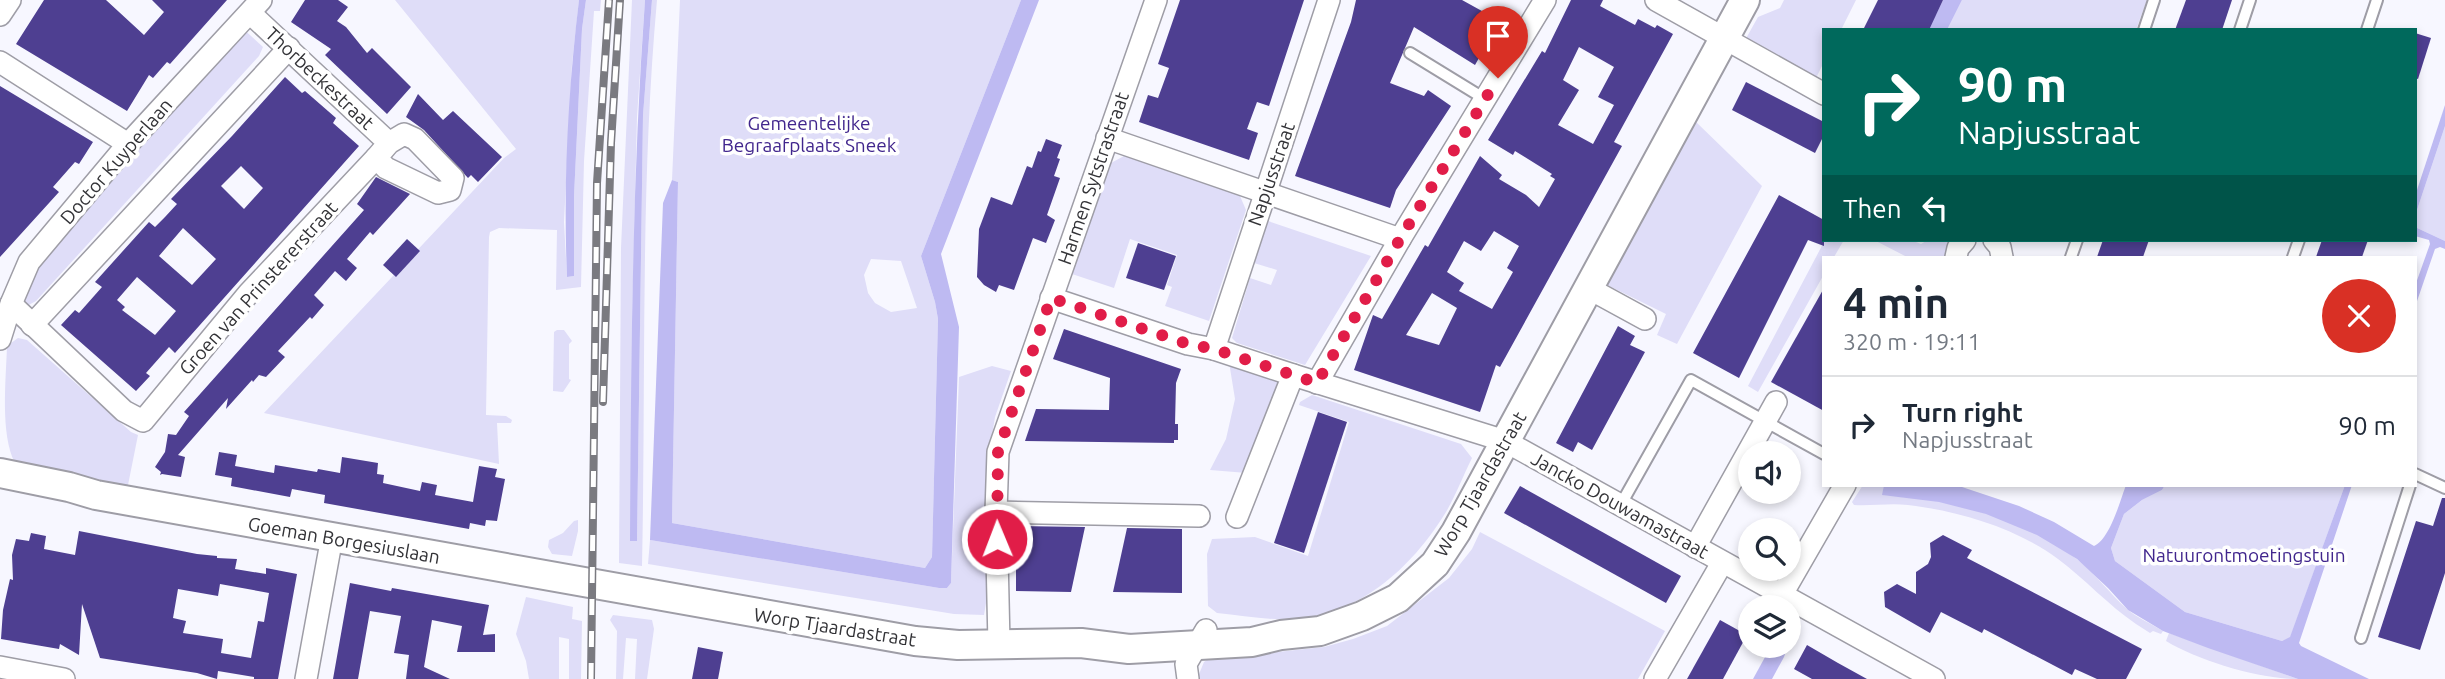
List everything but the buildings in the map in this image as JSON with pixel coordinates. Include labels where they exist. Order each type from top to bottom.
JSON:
[{"type":"main road","name":"Worp Tjaardastraat","points":[[592,584],[915,641],[958,645],[1081,643],[1122,634],[1202,638],[1264,629],[1281,635],[1320,631],[1362,617],[1398,598],[1435,564],[1456,532],[1745,0]]},
{"type":"main road","name":"Goeman Borgesiuslaan","points":[[0,473],[96,495],[592,584]]},
{"type":"main road","name":"Goeman Borgesiuslaan","points":[[0,488],[57,498],[96,495]]},
{"type":"street","points":[[0,16],[10,0]]},
{"type":"street","name":"Harmen Sytstrastraat","points":[[999,644],[996,512],[998,452],[1156,0]]},
{"type":"street","name":"Napjusstraat","points":[[1214,349],[1329,0]]},
{"type":"street","points":[[1317,383],[1400,239],[1545,0]]},
{"type":"street","points":[[1656,0],[1822,93]]},
{"type":"street","name":"Thorbeckestraat","points":[[256,7],[289,48],[382,150]]},
{"type":"street","name":"Doctor Kuyperlaan","points":[[0,339],[29,262],[128,144],[256,7]]},
{"type":"street","points":[[11,304],[32,325],[289,48]]},
{"type":"street","points":[[0,62],[128,144]]},
{"type":"street","points":[[1107,138],[1400,239]]},
{"type":"street","name":"Groen van Prinstererstraat","points":[[32,325],[124,411],[143,421],[249,293],[382,150]]},
{"type":"street","points":[[1590,289],[1645,319]]},
{"type":"street","points":[[1051,298],[1188,344],[1214,349],[1293,375],[1237,517]]},
{"type":"street","name":"Jancko Douwamastraat","points":[[1293,375],[1505,441],[1779,595]]},
{"type":"street","points":[[1695,547],[1776,402]]},
{"type":"street","points":[[1782,595],[1843,487]]},
{"type":"street","points":[[996,512],[1199,516]]},
{"type":"street","points":[[306,679],[332,537]]},
{"type":"street","points":[[1655,679],[1722,563]]},
{"type":"street","name":"Jancko Douwamastraat","points":[[1801,607],[1923,676]]},
{"type":"street","points":[[1188,679],[1186,664],[1202,638]]},
{"type":"street","points":[[0,667],[64,679]]},
{"type":"lane","points":[[2145,28],[2154,0]]},
{"type":"lane","points":[[2241,28],[2250,0]]},
{"type":"lane","points":[[2368,28],[2377,0]]},
{"type":"lane","points":[[1410,53],[1485,99]]},
{"type":"lane","points":[[1620,506],[1691,380],[1822,453]]},
{"type":"lane","points":[[2417,475],[2445,488]]},
{"type":"lane","points":[[2361,638],[2409,487]]},
{"type":"green space","points":[[395,0],[579,0],[572,64],[564,222],[567,277],[574,276],[574,196],[582,29],[586,0],[601,0],[600,11],[594,11],[584,161],[581,287],[556,290],[557,230],[499,228],[490,232],[486,415],[506,416],[512,420],[511,423],[497,423],[499,464],[264,413],[504,158],[516,149]]},
{"type":"green space","points":[[632,0],[645,0],[637,117],[631,541],[637,540],[643,115],[652,0],[657,0],[646,212],[642,566],[619,563],[621,248]]},
{"type":"green space","name":"Gemeentelijke Begraafplaats Sneek","points":[[680,0],[1021,0],[921,256],[938,319],[932,557],[925,568],[672,523],[678,182],[672,180]],"holes":[[[871,259],[901,261],[917,308],[891,312],[875,303],[868,293],[864,275]]]},
{"type":"green space","points":[[1784,0],[1856,0],[1842,28],[1822,28],[1822,66],[1815,80],[1744,42],[1758,17],[1780,8]]},
{"type":"green space","points":[[1962,0],[2147,0],[2137,28],[1948,28]]},
{"type":"green space","points":[[240,26],[263,47],[259,56],[36,301],[25,307],[21,299],[57,235]]},
{"type":"green space","points":[[1695,121],[1762,186],[1677,344],[1657,335],[1666,314],[1605,284]]},
{"type":"green space","points":[[2445,126],[2445,241],[2417,228],[2417,210]]},
{"type":"green space","points":[[1126,151],[1241,190],[1240,196],[1246,210],[1209,321],[1165,306],[1172,287],[1167,285],[1177,255],[1130,239],[1114,288],[1072,274],[1111,163],[1124,156]]},
{"type":"green space","points":[[1268,221],[1371,256],[1305,365],[1237,343],[1232,338],[1250,278],[1271,285],[1277,270],[1254,263]]},
{"type":"green space","points":[[1824,242],[1843,242],[1835,256],[1822,256],[1822,278],[1758,392],[1748,386]]},
{"type":"green space","points":[[1878,242],[1949,242],[1945,256],[1905,256]]},
{"type":"green space","points":[[564,330],[572,341],[569,344],[571,380],[563,392],[553,391],[554,332]]},
{"type":"green space","points":[[18,338],[27,340],[131,432],[138,435],[127,490],[15,463],[7,437],[5,390],[7,346]]},
{"type":"green space","points":[[1229,362],[1278,377],[1276,392],[1247,473],[1210,470],[1226,439],[1235,399]]},
{"type":"green space","points":[[992,366],[1011,371],[995,417],[986,473],[984,615],[954,614],[648,564],[650,540],[947,588],[951,583],[959,377]]},
{"type":"green space","points":[[1312,395],[1461,444],[1472,458],[1450,506],[1432,533],[1399,571],[1359,600],[1336,610],[1287,619],[1217,613],[1208,606],[1207,554],[1212,539],[1255,537],[1308,556],[1349,422],[1299,405]]},
{"type":"green space","points":[[1862,487],[1884,487],[1883,495],[1933,500],[2010,522],[2035,533],[2078,560],[2127,609],[2163,631],[2161,634],[2153,631],[2150,633],[2136,624],[2058,559],[2006,530],[1927,508],[1901,504],[1854,505],[1852,502]]},
{"type":"green space","name":"Natuurontmoetingstuin","points":[[2164,487],[2344,487],[2290,638],[2282,641],[2185,612],[2115,561],[2111,548],[2124,514],[2142,500]]},
{"type":"green space","points":[[578,520],[572,556],[552,554],[548,547],[549,540],[563,533]]},
{"type":"green space","points":[[1480,532],[1665,631],[1638,679],[1197,679],[1204,662],[1219,651],[1258,654],[1324,647],[1387,626],[1449,578],[1472,549]]},
{"type":"green space","points":[[526,597],[573,607],[572,619],[582,621],[581,679],[569,679],[569,639],[559,637],[559,679],[529,679],[526,661],[516,634]]},
{"type":"green space","points":[[613,615],[652,620],[654,629],[647,679],[635,679],[637,639],[626,638],[623,679],[616,679],[617,631],[610,620]]},
{"type":"green space","points":[[2169,633],[2298,679],[2266,676],[2212,662],[2166,641]]},
{"type":"shaded area","points":[[579,0],[586,0],[582,29],[574,196],[574,276],[567,277],[567,138]]},
{"type":"shaded area","points":[[645,0],[652,0],[643,115],[637,541],[630,541],[635,203]]},
{"type":"shaded area","points":[[1021,0],[1039,0],[941,254],[959,327],[951,583],[947,588],[939,588],[650,540],[663,203],[672,180],[678,182],[672,523],[925,568],[932,557],[938,319],[921,256]]},
{"type":"shaded area","points":[[1943,0],[1962,0],[1948,28],[1929,28]]},
{"type":"shaded area","points":[[2445,105],[2445,126],[2417,210],[2417,190]]},
{"type":"shaded area","points":[[2417,228],[2445,241],[2445,249],[2435,249],[2417,301],[2417,280],[2429,240],[2417,237]]},
{"type":"shaded area","points":[[1884,487],[1962,487],[2019,506],[2054,522],[2094,546],[2110,528],[2125,487],[2164,487],[2124,514],[2111,548],[2115,561],[2185,612],[2282,641],[2290,637],[2344,487],[2351,487],[2299,643],[2369,679],[2298,679],[2163,631],[2128,610],[2077,559],[2037,535],[1986,514],[1939,502],[1882,495]]},
{"type":"shaded area","points":[[1765,658],[1783,658],[1772,679],[1753,679]]},
{"type":"railway","points":[[591,679],[597,183],[609,0]]},
{"type":"railway","points":[[603,402],[611,143],[620,0]]},
{"type":"route","points":[[997,539],[998,452],[1051,298],[1188,344],[1214,349],[1317,383],[1400,239],[1498,78]]}]
